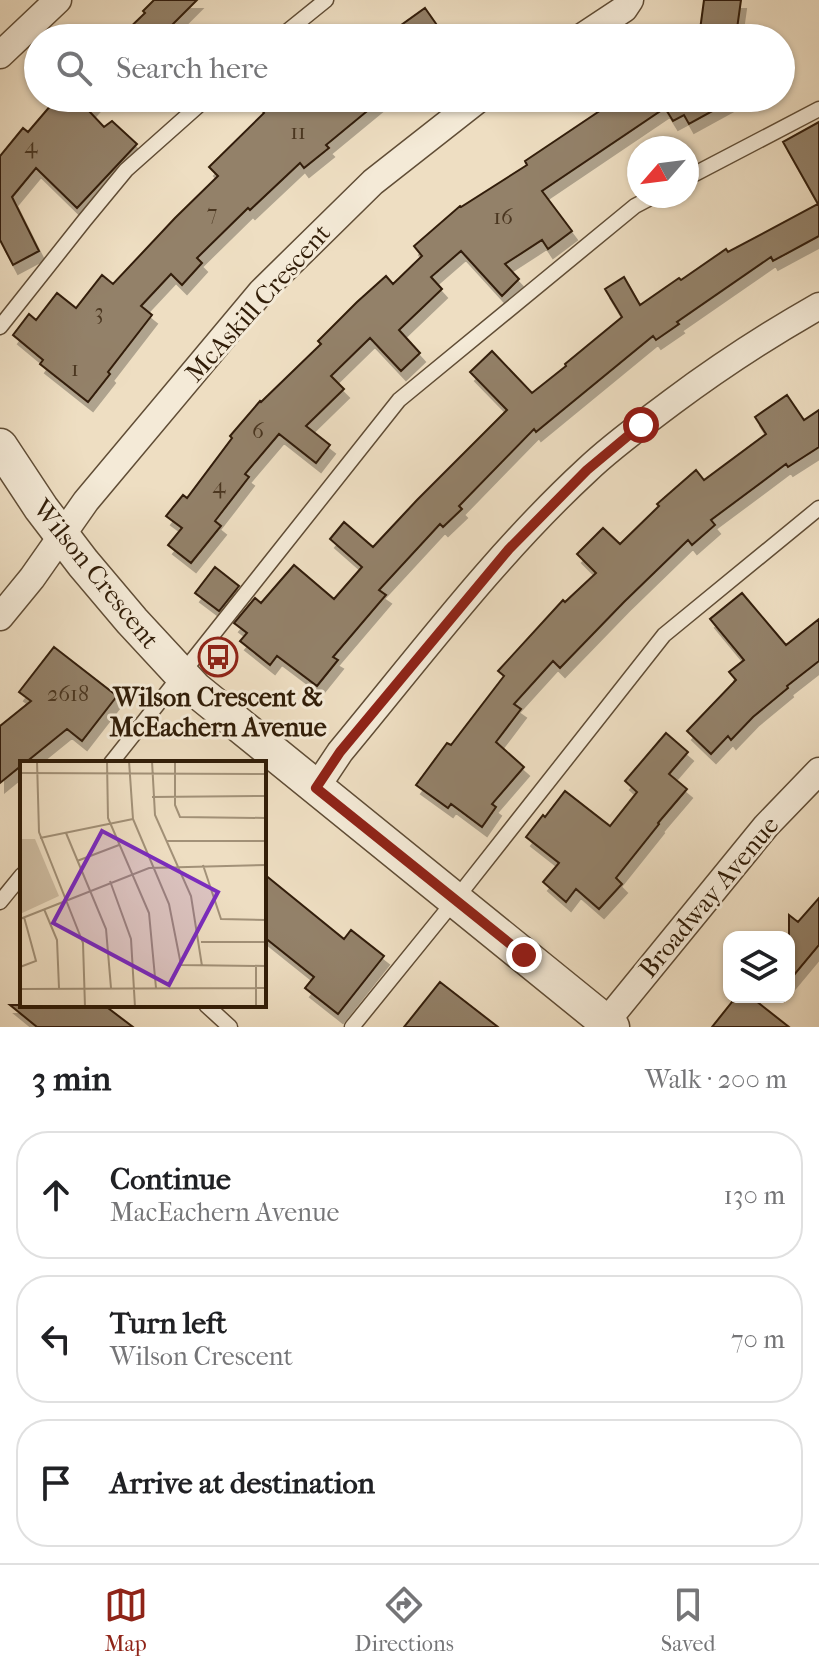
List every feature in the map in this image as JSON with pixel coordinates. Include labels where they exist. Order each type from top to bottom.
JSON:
[{"type":"street","points":[[33,24],[58,0]]},
{"type":"street","points":[[601,24],[624,9],[630,0]]},
{"type":"street","points":[[0,55],[24,32]]},
{"type":"street","name":"McAskill Crescent","points":[[0,617],[86,501],[261,292],[373,182],[462,112]]},
{"type":"street","points":[[316,788],[340,752],[509,549],[587,470],[641,425],[721,366],[819,306]]},
{"type":"street","name":"Wilson Crescent","points":[[0,446],[41,508],[83,563],[180,675],[607,1025]]},
{"type":"street","name":"Broadway Avenue","points":[[607,1025],[766,826],[819,771]]},
{"type":"lane","points":[[296,24],[326,0]]},
{"type":"lane","points":[[699,172],[819,109]]},
{"type":"lane","points":[[0,327],[126,170],[191,112]]},
{"type":"lane","points":[[113,761],[399,400],[633,208]]},
{"type":"lane","points":[[352,1027],[664,635],[819,508]]},
{"type":"lane","points":[[0,902],[20,877]]},
{"type":"lane","points":[[208,1007],[230,1027]]},
{"type":"building","points":[[154,0],[197,0],[173,24],[134,24],[145,13],[143,11]]},
{"type":"building","points":[[704,0],[741,0],[738,24],[701,24]]},
{"type":"building","points":[[425,8],[436,24],[403,24]]},
{"type":"building","points":[[45,112],[90,112],[104,127],[112,121],[137,144],[77,208],[36,168],[12,197],[39,251],[13,265],[0,240],[0,156],[23,128],[28,132]]},
{"type":"building","points":[[366,112],[326,145],[329,148],[304,168],[300,163],[250,210],[248,208],[197,258],[202,263],[182,285],[171,274],[141,306],[152,315],[88,402],[40,364],[43,360],[13,335],[29,314],[36,320],[57,293],[76,308],[102,275],[113,284],[218,176],[209,167],[264,113]]},
{"type":"building","points":[[598,112],[659,112],[542,191],[572,231],[548,249],[542,240],[505,264],[519,279],[502,296],[461,251],[431,277],[442,289],[399,330],[420,353],[401,371],[370,338],[331,376],[344,389],[306,426],[330,445],[316,463],[279,434],[245,474],[249,477],[215,521],[221,526],[191,563],[168,545],[182,528],[166,516],[183,495],[187,498],[232,438],[230,436],[260,401],[321,344],[318,341],[386,276],[393,284],[422,256],[414,246],[460,206],[527,165],[525,161]]},
{"type":"building","points":[[667,112],[711,112],[689,124],[684,115],[673,121]]},
{"type":"building","points":[[819,122],[819,236],[773,261],[771,257],[656,340],[653,336],[536,432],[534,429],[459,506],[462,509],[443,527],[440,524],[379,590],[386,595],[333,657],[338,660],[317,686],[277,656],[270,665],[240,641],[247,633],[234,623],[255,598],[261,603],[294,565],[334,599],[362,567],[330,539],[344,522],[373,547],[507,410],[470,372],[492,351],[532,393],[622,317],[605,289],[624,277],[640,305],[726,249],[728,252],[818,204],[783,142]]},
{"type":"building","points":[[787,395],[804,420],[819,410],[819,447],[788,467],[786,464],[711,520],[715,525],[692,545],[688,540],[560,668],[553,661],[514,704],[521,709],[496,742],[524,767],[492,804],[496,807],[482,827],[451,804],[448,808],[416,785],[504,676],[498,671],[563,600],[565,602],[596,573],[577,554],[603,528],[620,544],[659,506],[657,504],[696,470],[704,480],[766,434],[755,417]]},
{"type":"building","points":[[215,567],[239,586],[219,611],[195,593]]},
{"type":"building","points":[[742,593],[786,645],[819,619],[819,661],[787,686],[731,740],[728,736],[711,754],[687,731],[736,680],[729,672],[744,660],[710,619]]},
{"type":"building","points":[[54,647],[117,696],[82,741],[67,729],[27,761],[20,761],[20,767],[0,783],[0,726],[31,701],[19,692]]},
{"type":"building","points":[[666,733],[688,752],[669,774],[687,789],[616,878],[622,884],[599,909],[576,889],[566,902],[543,882],[559,863],[526,837],[565,791],[610,826],[637,792],[625,781]]},
{"type":"building","points":[[266,876],[344,939],[351,930],[384,956],[338,1014],[305,988],[314,977],[266,939]]},
{"type":"building","points":[[819,898],[819,945],[795,974],[795,931],[789,931],[789,915],[798,922]]},
{"type":"building","points":[[440,982],[498,1027],[404,1027]]},
{"type":"building","points":[[731,1003],[759,1003],[789,1027],[712,1027]]},
{"type":"building","points":[[10,1005],[107,1007],[133,1027],[37,1027]]},
{"type":"place","name":"Wilson Crescent & McEachern Avenue","points":[[218,657]]},
{"type":"route","points":[[524,955],[316,788],[331,763],[509,549],[587,470],[641,425]]}]
